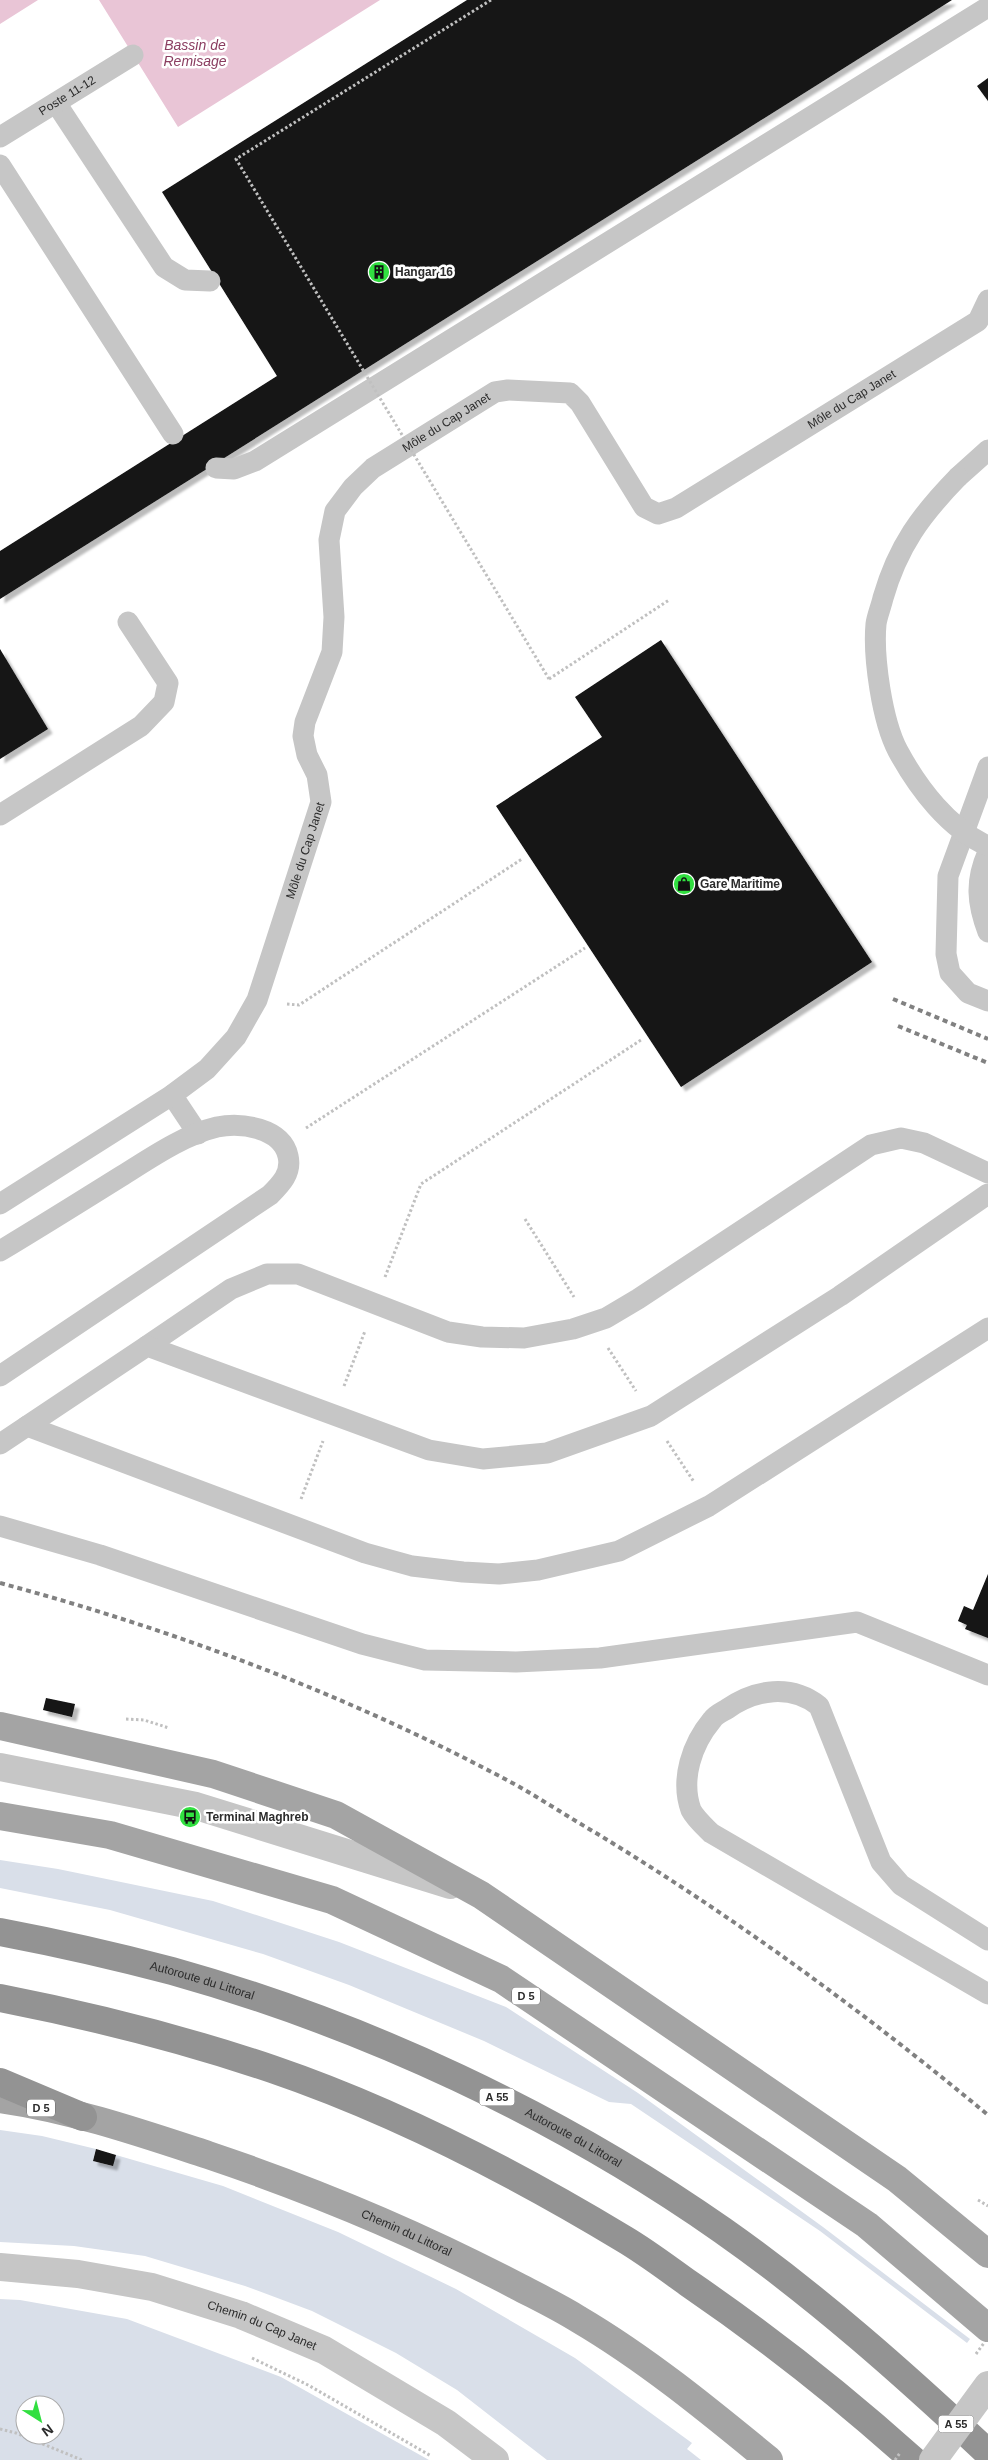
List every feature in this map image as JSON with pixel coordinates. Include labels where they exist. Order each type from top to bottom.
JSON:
[{"type":"highway","name":"Autoroute du Littoral","points":[[0,1932],[174,1972],[276,2005],[361,2037],[469,2082],[552,2126],[650,2183],[720,2229],[790,2280],[926,2396],[988,2453]]},
{"type":"highway","points":[[0,1998],[134,2028],[273,2070],[384,2114],[506,2172],[626,2240],[749,2324],[864,2416],[914,2460]]},
{"type":"highway","points":[[0,2082],[82,2118]]},
{"type":"main road","points":[[0,1726],[213,1774],[336,1814],[481,1895],[897,2180],[988,2254]]},
{"type":"main road","name":"D 5","points":[[0,1816],[110,1835],[332,1900],[501,1979],[866,2225],[988,2328]]},
{"type":"main road","name":"Chemin du Littoral","points":[[0,2099],[82,2118],[154,2138],[290,2183],[366,2214],[464,2258],[579,2319],[684,2390],[768,2460]]},
{"type":"street","points":[[0,1767],[196,1806],[481,1895]]},
{"type":"street","name":"Chemin du Cap Janet","points":[[0,2267],[78,2274],[152,2287],[241,2315],[324,2350],[446,2423],[496,2460]]},
{"type":"street","points":[[933,2460],[988,2385]]},
{"type":"lane","points":[[216,468],[234,469],[255,461],[988,8]]},
{"type":"lane","name":"Poste 11-12","points":[[0,137],[133,55]]},
{"type":"lane","points":[[56,103],[164,267],[185,280],[210,281]]},
{"type":"lane","points":[[0,166],[173,434]]},
{"type":"lane","name":"Môle du Cap Janet","points":[[172,1094],[213,1063],[236,1038],[257,1000],[321,802],[317,775],[307,755],[303,736],[305,722],[332,652],[334,617],[329,540],[335,511],[359,480],[372,468],[495,392],[508,390],[570,393],[580,403],[644,507],[658,514],[676,508],[978,321],[988,300]]},
{"type":"lane","points":[[988,450],[928,507],[901,549],[888,582],[876,624],[877,668],[885,711],[897,749],[910,770],[943,814],[988,846]]},
{"type":"lane","points":[[0,815],[141,726],[164,702],[168,683],[128,622]]},
{"type":"lane","points":[[988,767],[948,876],[946,954],[950,973],[968,993],[988,1001]]},
{"type":"lane","points":[[988,852],[980,870],[978,897],[988,932]]},
{"type":"lane","points":[[0,1204],[172,1094],[198,1134]]},
{"type":"lane","points":[[0,1251],[147,1160],[198,1134],[219,1127],[244,1127],[261,1130],[274,1136],[288,1155],[289,1166],[284,1181],[270,1194],[0,1376]]},
{"type":"lane","points":[[0,1444],[231,1289],[267,1274],[298,1274],[448,1332],[482,1337],[524,1338],[573,1329],[606,1318],[638,1299],[871,1145],[901,1138],[924,1143],[988,1173]]},
{"type":"lane","points":[[147,1346],[429,1450],[483,1460],[547,1453],[652,1416],[840,1296],[988,1194]]},
{"type":"lane","points":[[27,1426],[365,1553],[412,1566],[499,1574],[538,1570],[619,1551],[709,1506],[988,1328]]},
{"type":"lane","points":[[0,1526],[100,1555],[362,1644],[425,1660],[516,1662],[600,1658],[857,1622],[988,1675]]},
{"type":"lane","points":[[988,1940],[901,1885],[881,1862],[819,1706],[807,1697],[780,1691],[743,1698],[712,1718],[694,1749],[686,1782],[692,1811],[711,1833],[988,1994]]},
{"type":"path","points":[[490,0],[236,159],[548,679],[669,600]]},
{"type":"path","points":[[292,1525],[421,1184],[641,1040]]},
{"type":"path","points":[[525,1220],[709,1506]]},
{"type":"path","points":[[251,2357],[308,2385],[435,2458]]},
{"type":"path","points":[[0,2429],[16,2433],[82,2460]]},
{"type":"shaded area","points":[[0,1860],[58,1869],[213,1901],[339,1942],[506,2007],[638,2093],[823,2227],[970,2339],[967,2343],[820,2231],[631,2104],[609,2102],[484,2041],[349,1985],[263,1954],[110,1910],[0,1888]]},
{"type":"shaded area","points":[[0,2130],[42,2136],[96,2149],[93,2161],[112,2166],[116,2155],[223,2186],[338,2232],[456,2289],[575,2358],[692,2443],[687,2449],[701,2460],[547,2460],[457,2390],[396,2353],[312,2311],[245,2286],[145,2256],[74,2246],[0,2242]]},
{"type":"shaded area","points":[[0,2299],[20,2300],[127,2319],[281,2377],[429,2460],[0,2460]]},
{"type":"water","points":[[0,0],[38,0],[0,24]]},
{"type":"water","name":"Bassin de Remisage","points":[[99,0],[380,0],[178,127]]},
{"type":"building","name":"Hangar 16","points":[[467,0],[952,0],[0,599],[0,551],[277,376],[162,192]]},
{"type":"building","points":[[988,78],[988,101],[977,86]]},
{"type":"building","name":"Gare Maritime","points":[[661,640],[872,962],[681,1087],[496,806],[602,737],[575,697]]},
{"type":"building","points":[[0,649],[48,729],[0,759]]},
{"type":"building","points":[[988,1574],[988,1638],[965,1629],[967,1625],[958,1621],[964,1606],[973,1610]]},
{"type":"building","points":[[46,1698],[75,1704],[72,1717],[43,1710]]},
{"type":"building","points":[[96,2149],[116,2155],[113,2166],[93,2161]]},
{"type":"railway","points":[[893,999],[988,1039]]},
{"type":"railway","points":[[898,1026],[988,1063]]},
{"type":"railway","points":[[0,1583],[134,1623],[200,1645],[265,1670],[393,1724],[518,1786],[647,1865],[748,1932],[894,2039],[988,2115]]},
{"type":"place","name":"Hangar 16","points":[[379,272]]},
{"type":"place","name":"Gare Maritime","points":[[684,884]]},
{"type":"place","name":"Terminal Maghreb","points":[[190,1817]]}]
